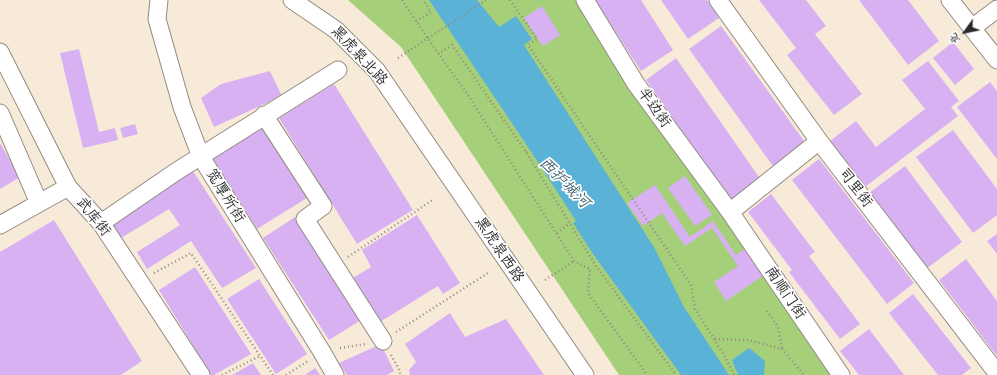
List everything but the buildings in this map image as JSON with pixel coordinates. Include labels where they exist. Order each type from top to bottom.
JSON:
[{"type":"street","name":"宽厚所街","points":[[159,0],[157,19],[182,107],[201,157],[322,352],[334,375]]},
{"type":"street","name":"黑虎泉北路","points":[[292,0],[336,30],[377,71],[414,124]]},
{"type":"street","name":"半边街","points":[[585,0],[636,84],[730,212]]},
{"type":"street","name":"司里街","points":[[718,0],[819,141],[997,373]]},
{"type":"street","points":[[950,0],[997,60]]},
{"type":"street","points":[[972,28],[997,9]]},
{"type":"street","name":"武库街","points":[[0,52],[68,187],[101,223],[201,375]]},
{"type":"street","points":[[101,223],[177,171],[201,157],[264,115],[338,70]]},
{"type":"street","points":[[0,113],[39,203]]},
{"type":"street","points":[[264,115],[323,206],[305,219],[336,265],[383,341]]},
{"type":"street","name":"黑虎泉西路","points":[[414,124],[581,374]]},
{"type":"street","points":[[730,212],[819,141]]},
{"type":"street","points":[[0,225],[68,187]]},
{"type":"street","name":"南顺门街","points":[[730,212],[841,375]]},
{"type":"path","points":[[402,0],[438,54],[466,92],[574,261],[590,269]]},
{"type":"path","points":[[416,21],[431,12],[423,0]]},
{"type":"path","points":[[398,58],[486,0]]},
{"type":"path","points":[[510,0],[537,39],[528,45],[691,285],[695,309],[734,375]]},
{"type":"path","points":[[438,54],[452,45],[526,152],[596,266],[676,375]]},
{"type":"path","points":[[526,152],[530,150]]},
{"type":"path","points":[[336,265],[434,199]]},
{"type":"path","points":[[556,233],[570,224]]},
{"type":"path","points":[[139,282],[191,253],[273,375]]},
{"type":"path","points":[[545,280],[574,261]]},
{"type":"path","points":[[590,269],[596,266]]},
{"type":"path","points":[[590,269],[588,293],[647,375]]},
{"type":"path","points":[[400,375],[400,371],[383,341],[488,272]]},
{"type":"path","points":[[767,310],[778,327],[782,349],[804,375]]},
{"type":"path","points":[[714,339],[748,340],[782,349]]},
{"type":"path","points":[[222,375],[260,356]]},
{"type":"green space","points":[[348,0],[580,0],[836,375],[619,375],[401,47]]},
{"type":"water","name":"西护城河","points":[[429,0],[477,0],[499,27],[516,16],[532,39],[524,45],[655,249],[684,307],[729,375],[681,375],[593,254],[573,223],[576,221]]},
{"type":"water","points":[[749,348],[765,361],[764,375],[738,375],[732,360]]}]
